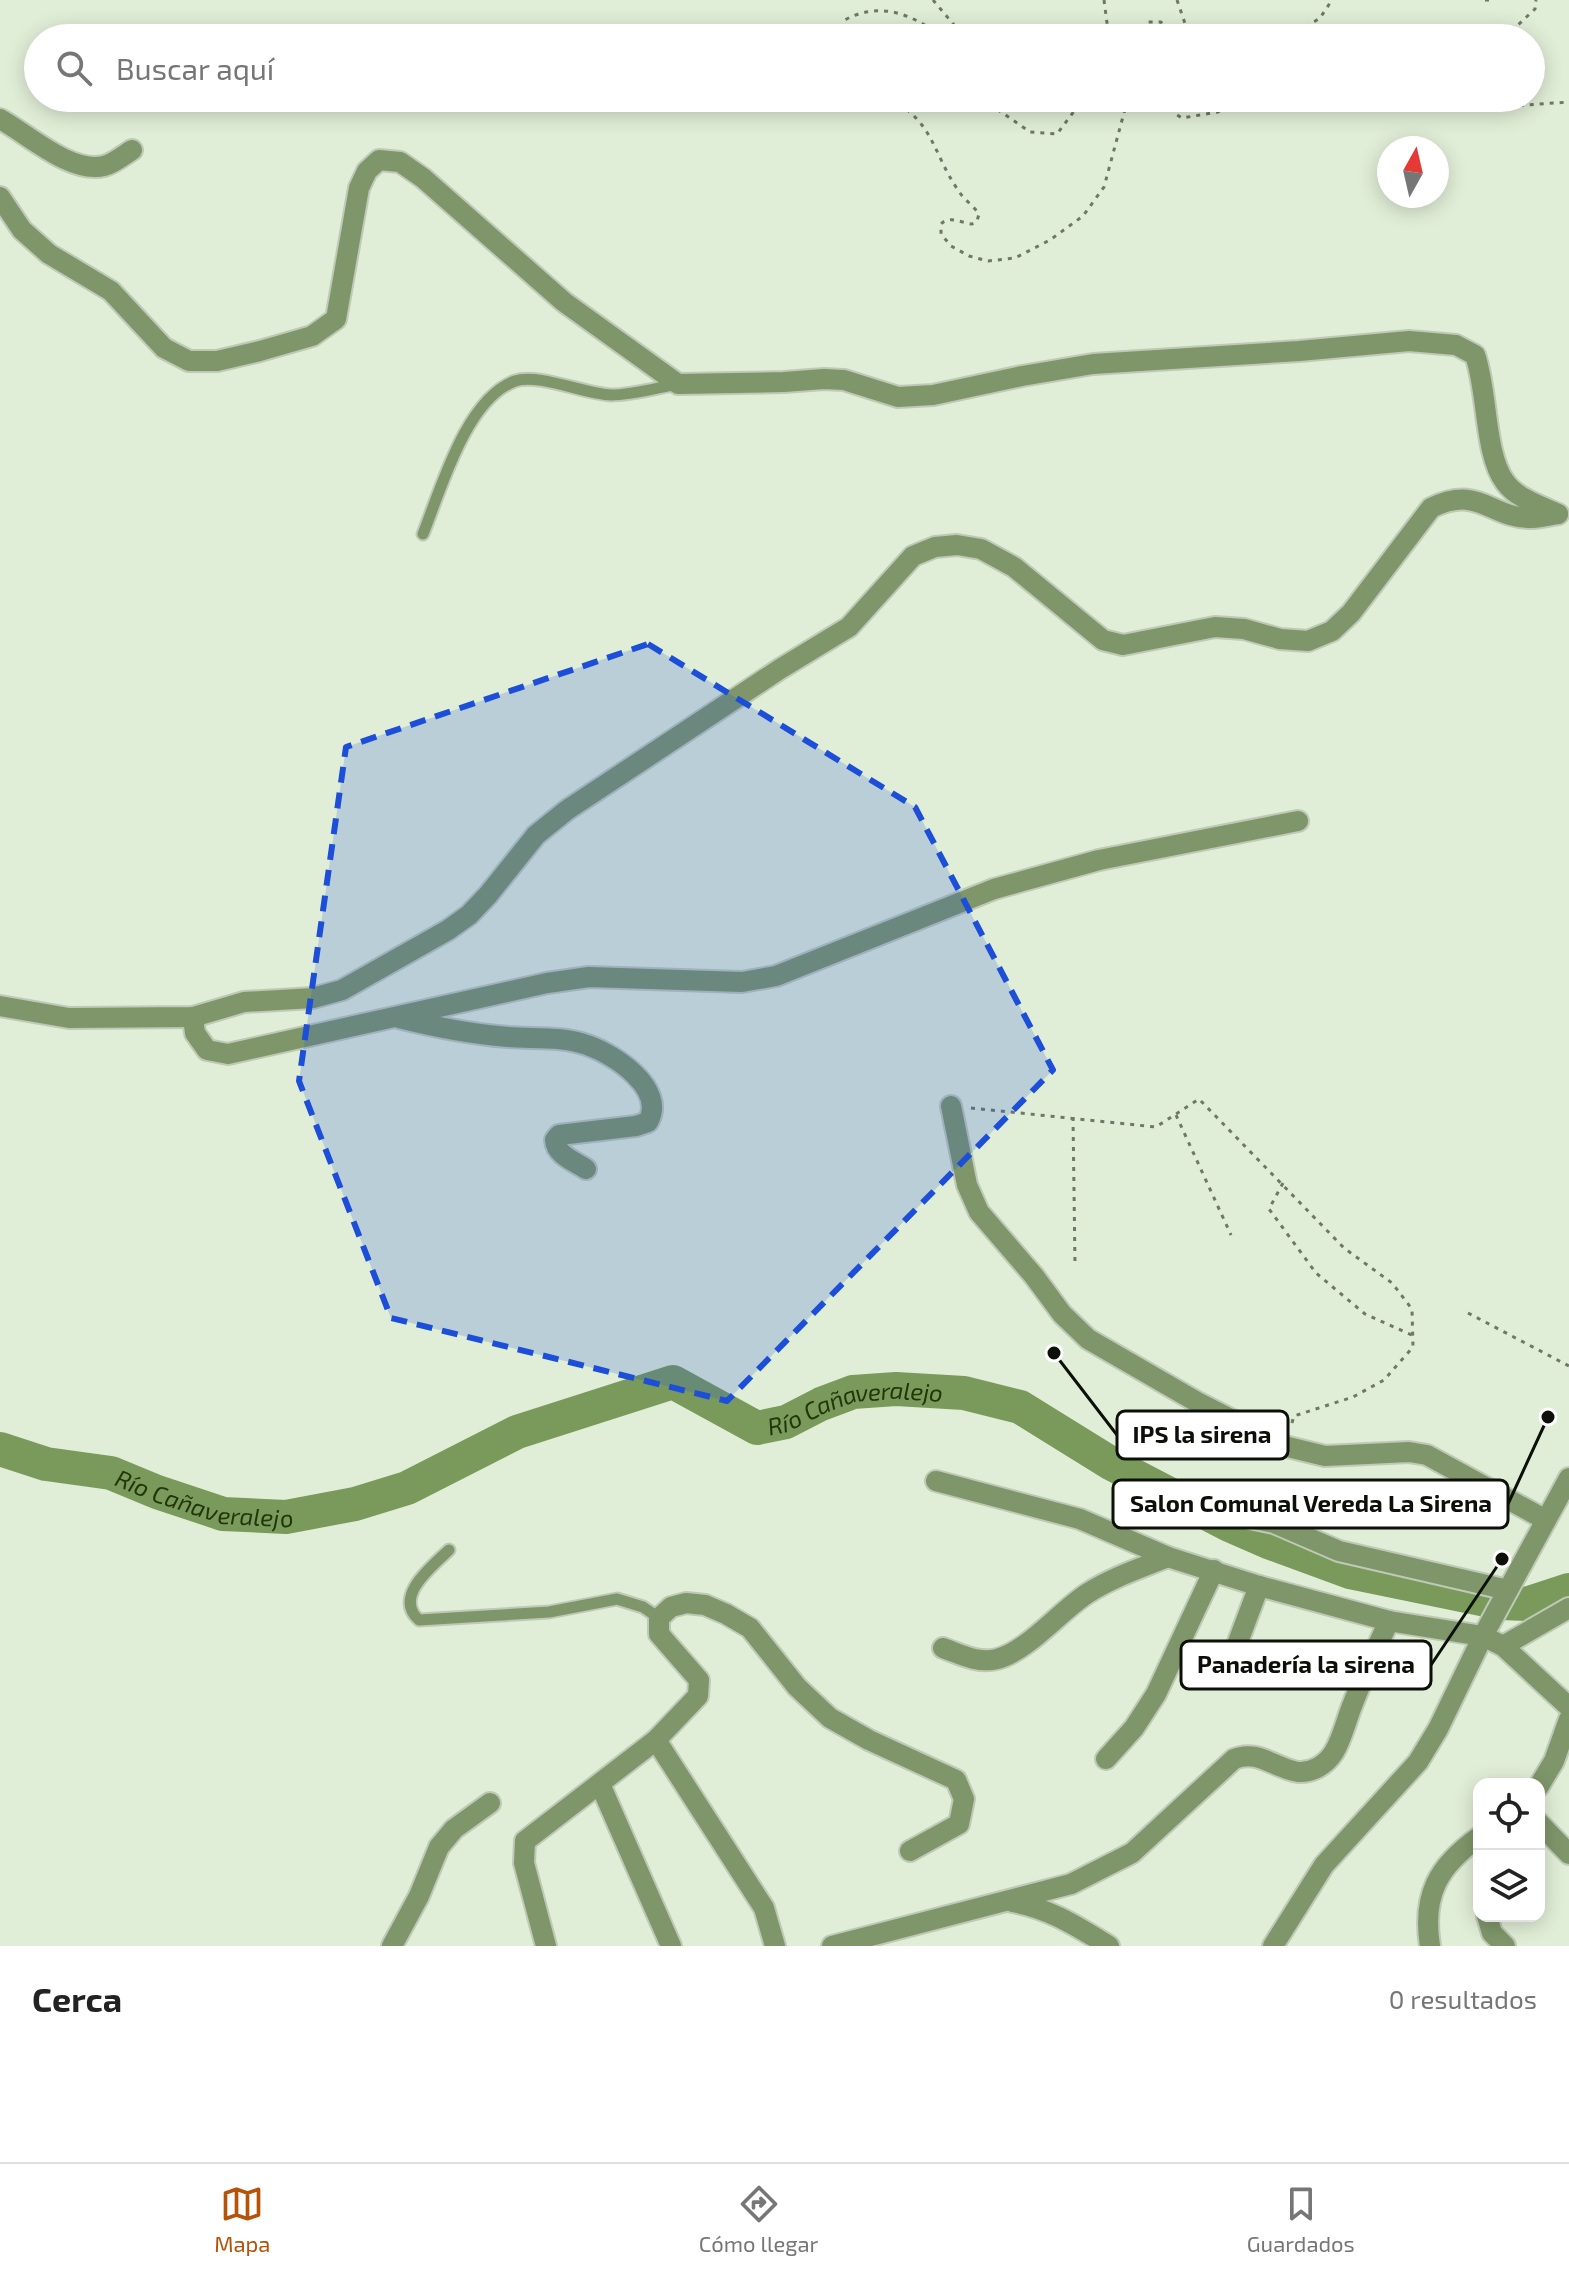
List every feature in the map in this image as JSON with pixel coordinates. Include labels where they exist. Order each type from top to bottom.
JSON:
[{"type":"street","points":[[0,119],[26,133],[57,156],[80,166],[105,166],[132,150]]},
{"type":"street","points":[[0,197],[22,230],[49,254],[111,291],[164,348],[189,361],[217,361],[312,336],[336,319],[359,188],[367,171],[379,160],[400,162],[434,187],[564,302],[678,384],[844,380],[898,397],[933,395],[1093,364],[1409,341],[1456,345],[1475,355],[1482,376],[1494,456],[1505,483],[1528,500],[1563,512]]},
{"type":"street","points":[[0,1006],[69,1018],[193,1017],[244,1002],[313,998],[342,990],[448,930],[488,895],[520,853],[546,826],[780,669],[849,627],[913,556],[935,547],[957,545],[981,549],[1014,567],[1103,640],[1123,645],[1215,627],[1308,641],[1332,631],[1351,613],[1431,508],[1450,499],[1474,499],[1531,518],[1563,512]]},
{"type":"street","points":[[193,1017],[195,1033],[207,1050],[228,1054],[547,983],[589,977],[742,982],[776,976],[994,889],[1099,860],[1298,821]]},
{"type":"street","points":[[395,1017],[467,1033],[585,1044],[628,1067],[652,1100],[653,1113],[648,1122],[636,1126],[559,1135],[555,1147],[586,1169]]},
{"type":"street","points":[[951,1106],[967,1185],[979,1212],[1062,1314],[1088,1339],[1197,1402],[1284,1446],[1325,1456],[1409,1452],[1427,1455],[1546,1520]]},
{"type":"street","points":[[1273,1946],[1324,1865],[1418,1762],[1569,1478]]},
{"type":"street","points":[[936,1481],[1080,1519],[1168,1557],[1259,1586],[1389,1621],[1487,1628],[1569,1707]]},
{"type":"street","points":[[1250,1518],[1274,1523],[1339,1551],[1510,1586]]},
{"type":"street","points":[[943,1648],[977,1660],[997,1659],[1017,1649],[1088,1594],[1116,1577],[1168,1557]]},
{"type":"street","points":[[1106,1759],[1134,1728],[1156,1694],[1214,1570]]},
{"type":"street","points":[[1229,1666],[1259,1586]]},
{"type":"street","points":[[546,1946],[524,1863],[525,1841],[656,1740],[698,1696],[699,1680],[659,1634],[659,1618],[671,1607],[686,1603],[705,1605],[750,1628],[797,1687],[830,1718],[869,1740],[956,1780],[964,1799],[959,1824],[910,1851]]},
{"type":"street","points":[[1503,1646],[1569,1608]]},
{"type":"street","points":[[832,1946],[1071,1884],[1132,1853],[1234,1759],[1244,1755],[1256,1755],[1277,1766],[1300,1772],[1318,1769],[1334,1753],[1389,1621]]},
{"type":"street","points":[[1544,1778],[1554,1761],[1569,1719]]},
{"type":"street","points":[[656,1740],[764,1908],[775,1946]]},
{"type":"street","points":[[600,1784],[671,1946]]},
{"type":"street","points":[[392,1946],[419,1896],[439,1847],[454,1829],[490,1803]]},
{"type":"street","points":[[1545,1829],[1569,1854]]},
{"type":"street","points":[[1430,1946],[1426,1922],[1432,1890],[1449,1861],[1473,1842]]},
{"type":"street","points":[[1006,1902],[1038,1908],[1068,1920],[1109,1946]]},
{"type":"street","points":[[1489,1922],[1492,1933],[1505,1946]]},
{"type":"lane","points":[[423,534],[465,430],[485,402],[516,381],[547,381],[582,391],[612,395],[678,384]]},
{"type":"lane","points":[[449,1550],[412,1591],[409,1605],[411,1613],[419,1620],[549,1612],[617,1599],[643,1607],[659,1618]]},
{"type":"path","points":[[933,0],[953,24]]},
{"type":"path","points":[[1104,0],[1107,24]]},
{"type":"path","points":[[1177,0],[1185,24]]},
{"type":"path","points":[[1311,24],[1320,18],[1332,0]]},
{"type":"path","points":[[1519,24],[1535,9],[1536,0]]},
{"type":"path","points":[[843,24],[858,11],[873,8],[924,24]]},
{"type":"path","points":[[1545,104],[1569,102]]},
{"type":"path","points":[[910,112],[920,119],[931,135],[959,193],[979,214],[972,224],[944,220],[941,234],[951,246],[969,256],[988,261],[1015,258],[1083,216],[1104,187],[1124,112]]},
{"type":"path","points":[[1003,112],[1030,132],[1057,134],[1074,112]]},
{"type":"path","points":[[1174,112],[1182,118],[1218,112]]},
{"type":"path","points":[[951,1106],[1156,1127],[1199,1099],[1344,1248],[1392,1283],[1412,1309],[1413,1347],[1384,1380],[1353,1397],[1294,1416]]},
{"type":"path","points":[[1176,1115],[1231,1235]]},
{"type":"path","points":[[1073,1117],[1075,1264]]},
{"type":"path","points":[[1283,1183],[1269,1209],[1316,1273],[1365,1314],[1414,1336]]},
{"type":"path","points":[[1468,1313],[1569,1366]]},
{"type":"highlighted area","points":[[648,644],[915,807],[1053,1070],[727,1401],[391,1318],[299,1081],[346,747]]},
{"type":"waterway","name":"Río Cañaveralejo","points":[[0,1449],[46,1464],[111,1473],[223,1514],[286,1517],[355,1504],[407,1488],[517,1432],[673,1382],[757,1428],[786,1422],[853,1392],[896,1389],[964,1393],[1020,1407],[1112,1464],[1229,1525],[1350,1572],[1501,1603],[1526,1604],[1569,1590]]},
{"type":"place","name":"IPS la sirena","points":[[1054,1353]]},
{"type":"place","name":"Salon Comunal Vereda La Sirena","points":[[1548,1417]]},
{"type":"place","name":"Panadería la sirena","points":[[1502,1559]]}]
